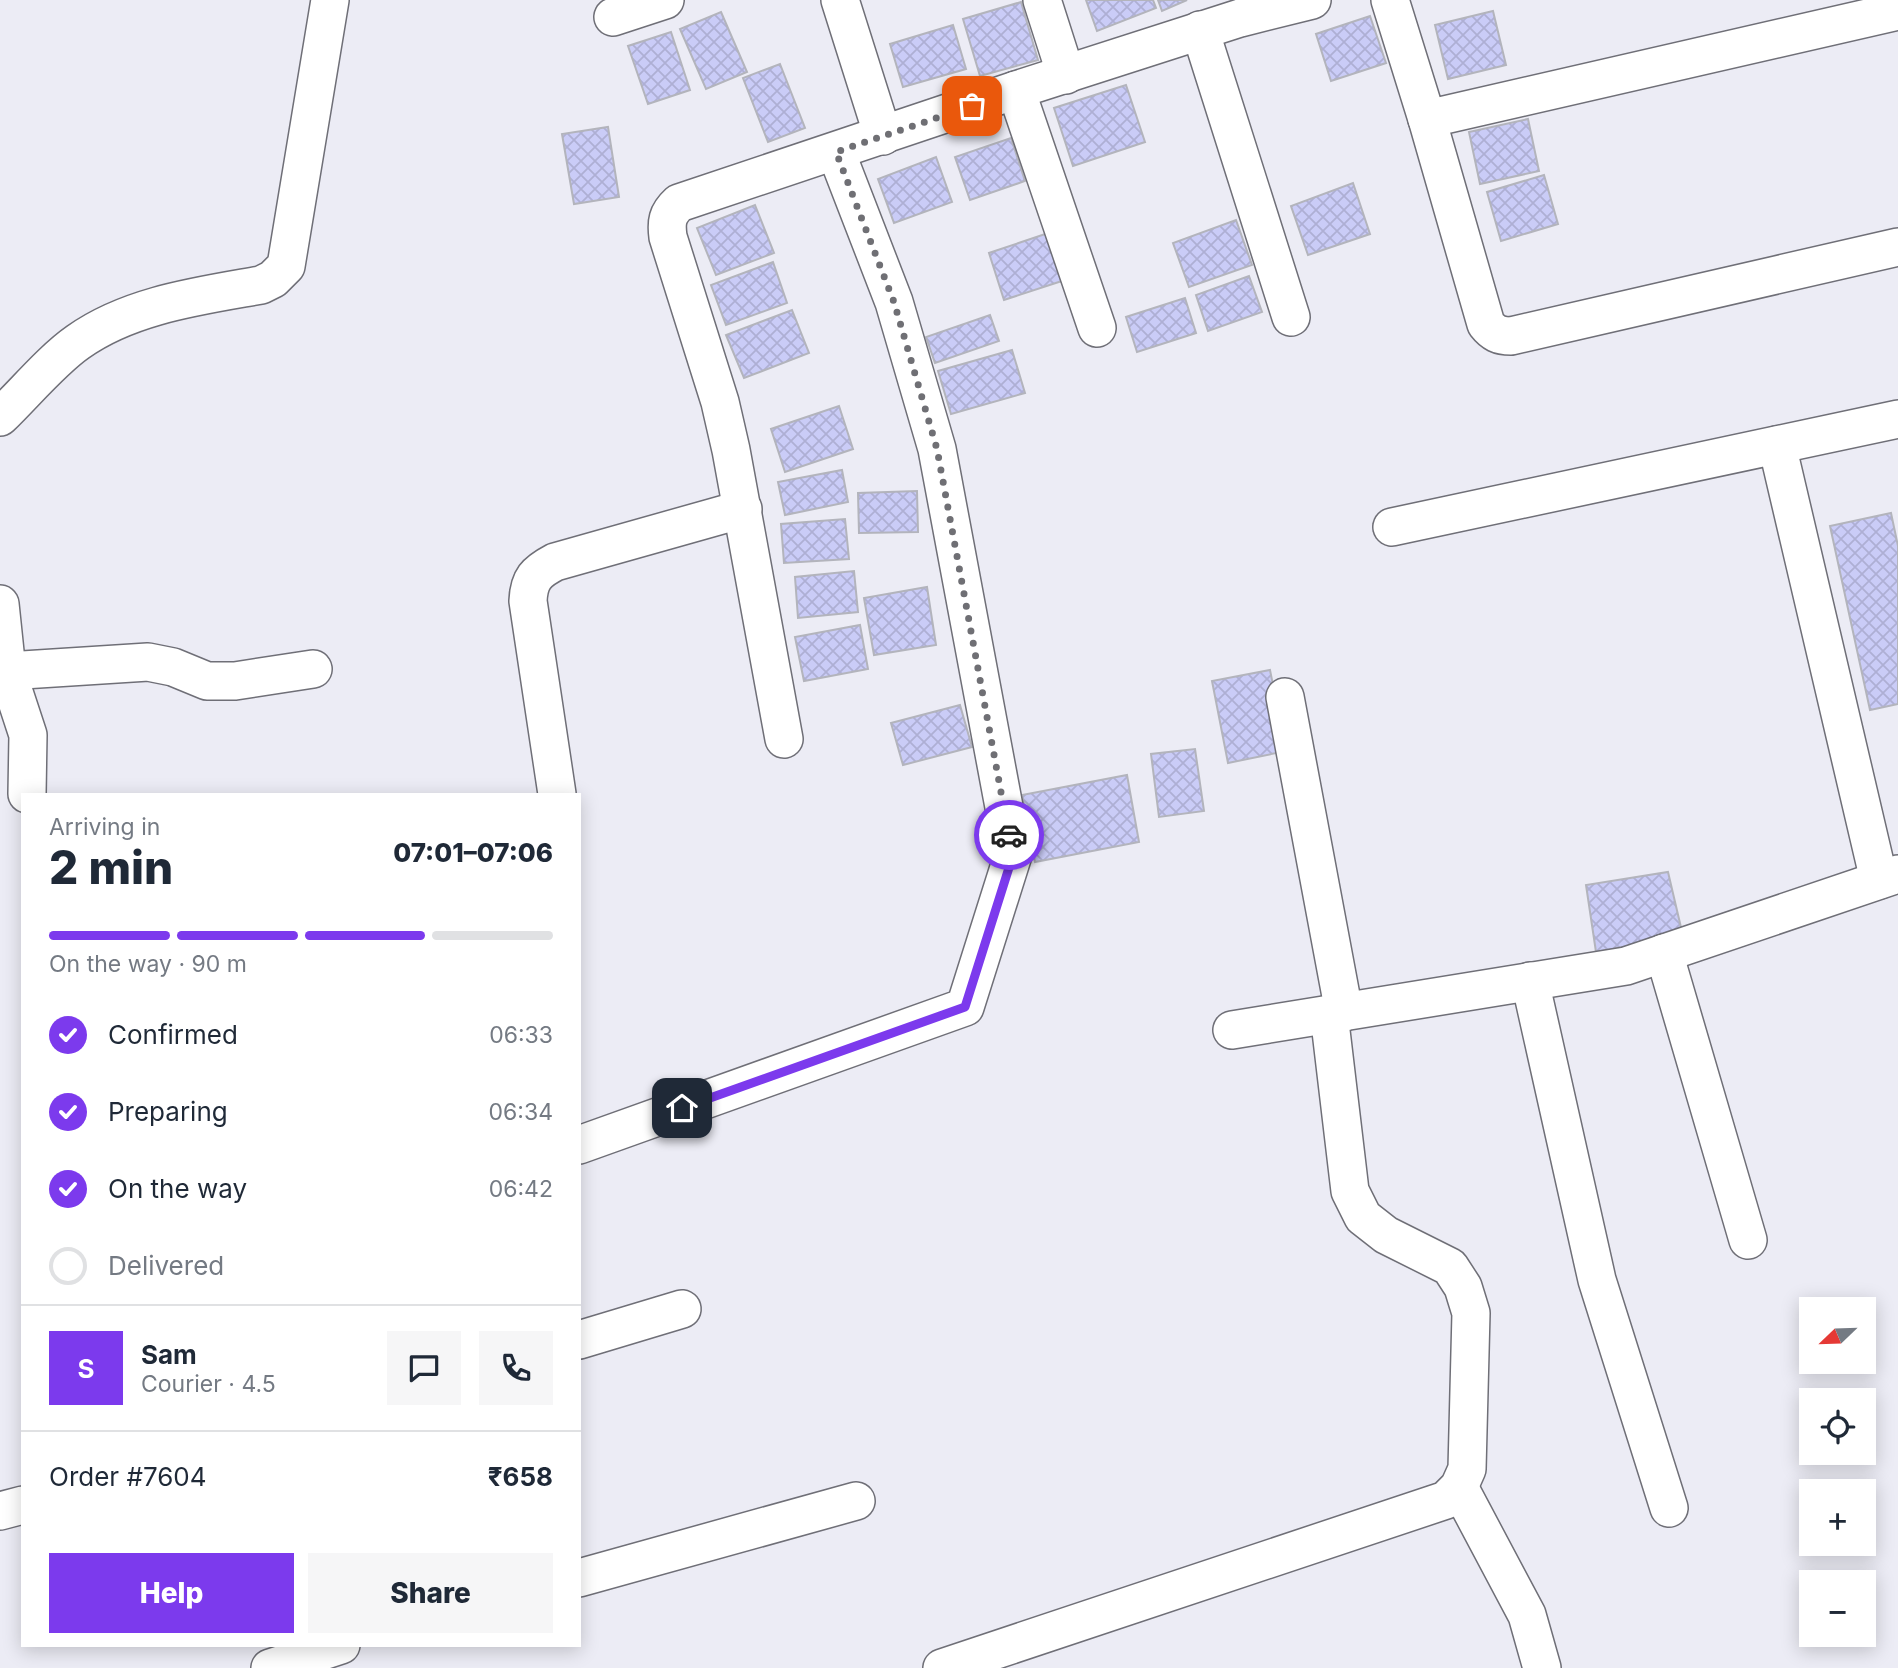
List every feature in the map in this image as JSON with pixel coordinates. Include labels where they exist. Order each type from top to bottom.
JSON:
[{"type":"street","points":[[0,417],[76,344],[102,327],[170,302],[261,285],[274,279],[285,266],[330,0]]},
{"type":"street","points":[[613,17],[666,0]]},
{"type":"street","points":[[840,0],[883,136]]},
{"type":"street","points":[[1042,0],[1066,75]]},
{"type":"street","points":[[785,739],[743,509],[720,402],[668,237],[666,220],[671,210],[679,203],[1200,30],[1238,9],[1312,0]]},
{"type":"street","points":[[1390,0],[1481,309],[1486,324],[1500,335],[1511,336],[1898,247]]},
{"type":"street","points":[[1427,119],[1898,11]]},
{"type":"street","points":[[1200,30],[1291,317]]},
{"type":"street","points":[[1016,90],[1097,328]]},
{"type":"street","points":[[581,1143],[965,1007],[1013,855],[937,449],[894,302],[836,152]]},
{"type":"street","points":[[1392,527],[1898,419]]},
{"type":"street","points":[[1232,1030],[1626,966],[1889,877],[1777,445]]},
{"type":"street","points":[[556,793],[528,601],[529,584],[538,570],[555,562],[743,509]]},
{"type":"street","points":[[0,604],[2,675],[28,735],[27,793]]},
{"type":"street","points":[[2,675],[148,662],[173,667],[207,681],[235,681],[313,669]]},
{"type":"street","points":[[942,1668],[1446,1500],[1459,1487],[1467,1469],[1471,1313],[1463,1287],[1450,1267],[1386,1235],[1363,1217],[1350,1191],[1345,1155],[1337,1013],[1285,697]]},
{"type":"street","points":[[1664,953],[1748,1240]]},
{"type":"street","points":[[1530,981],[1597,1280],[1669,1508]]},
{"type":"street","points":[[581,1339],[682,1309]]},
{"type":"street","points":[[1459,1487],[1527,1615],[1542,1668]]},
{"type":"street","points":[[581,1577],[856,1501]]},
{"type":"street","points":[[0,1511],[21,1506]]},
{"type":"street","points":[[270,1668],[322,1653]]},
{"type":"building","points":[[1086,0],[1153,0],[1156,8],[1097,31]]},
{"type":"building","points":[[1158,0],[1187,0],[1162,11]]},
{"type":"building","points":[[1021,2],[1038,60],[980,76],[963,19]]},
{"type":"building","points":[[1493,11],[1506,65],[1448,79],[1435,25]]},
{"type":"building","points":[[721,12],[747,72],[706,89],[680,29]]},
{"type":"building","points":[[1370,16],[1386,63],[1331,81],[1316,34]]},
{"type":"building","points":[[953,25],[966,69],[903,87],[890,44]]},
{"type":"building","points":[[671,32],[690,90],[648,104],[628,46]]},
{"type":"building","points":[[780,64],[805,128],[768,142],[743,78]]},
{"type":"building","points":[[1126,85],[1145,142],[1073,166],[1054,108]]},
{"type":"building","points":[[1528,119],[1539,171],[1480,184],[1469,132]]},
{"type":"building","points":[[608,127],[619,197],[574,204],[562,134]]},
{"type":"building","points":[[1011,138],[1025,181],[970,200],[955,157]]},
{"type":"building","points":[[936,157],[952,202],[894,223],[878,179]]},
{"type":"building","points":[[1544,175],[1558,224],[1501,241],[1487,192]]},
{"type":"building","points":[[1353,183],[1370,234],[1308,255],[1291,206]]},
{"type":"building","points":[[755,205],[774,253],[716,275],[697,228]]},
{"type":"building","points":[[1236,220],[1252,265],[1189,287],[1173,243]]},
{"type":"building","points":[[1057,230],[1071,278],[1004,300],[989,253]]},
{"type":"building","points":[[773,262],[787,303],[726,325],[711,285]]},
{"type":"building","points":[[1249,276],[1262,312],[1208,331],[1196,295]]},
{"type":"building","points":[[1185,298],[1196,333],[1137,352],[1126,317]]},
{"type":"building","points":[[792,310],[809,353],[744,378],[726,335]]},
{"type":"building","points":[[990,315],[999,341],[935,363],[926,337]]},
{"type":"building","points":[[1012,350],[1025,393],[951,414],[938,371]]},
{"type":"building","points":[[839,406],[853,449],[785,472],[771,429]]},
{"type":"building","points":[[842,470],[848,502],[785,515],[778,482]]},
{"type":"building","points":[[917,491],[918,532],[859,533],[858,493]]},
{"type":"building","points":[[1891,513],[1898,546],[1898,704],[1870,710],[1830,526]]},
{"type":"building","points":[[845,519],[849,559],[784,563],[781,524]]},
{"type":"building","points":[[854,571],[858,612],[798,618],[795,577]]},
{"type":"building","points":[[927,587],[936,645],[874,655],[864,598]]},
{"type":"building","points":[[860,625],[868,669],[804,681],[795,637]]},
{"type":"building","points":[[1270,670],[1286,751],[1228,763],[1212,681]]},
{"type":"building","points":[[960,705],[972,747],[903,765],[891,723]]},
{"type":"building","points":[[1195,749],[1204,811],[1159,817],[1151,754]]},
{"type":"building","points":[[1127,775],[1139,842],[1035,862],[1022,795]]},
{"type":"building","points":[[1668,872],[1683,936],[1596,952],[1586,885]]},
{"type":"way so far","points":[[972,106],[836,152],[894,302],[937,449],[1009,835]]},
{"type":"route","points":[[682,1108],[965,1007],[1013,855],[1009,835]]}]
